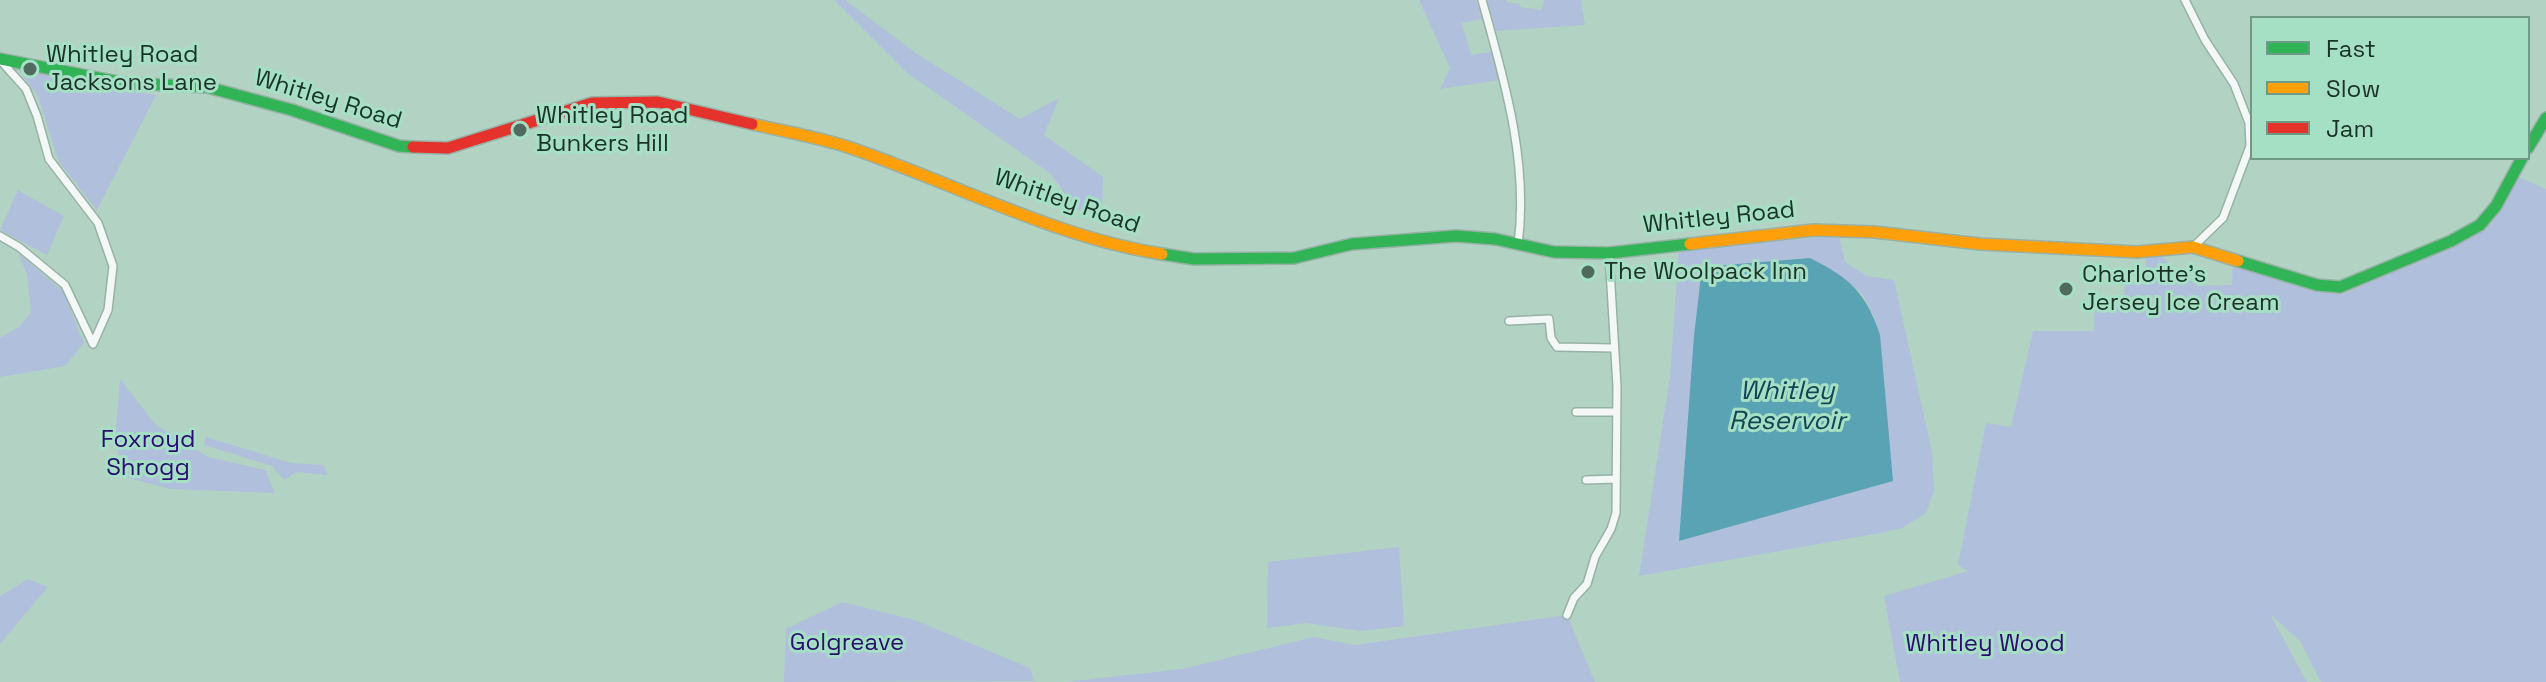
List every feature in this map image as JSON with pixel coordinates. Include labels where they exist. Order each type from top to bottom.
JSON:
[{"type":"street","points":[[1482,0],[1506,84],[1515,138],[1520,178],[1518,245]]},
{"type":"street","points":[[2185,0],[2205,40],[2234,84],[2249,123],[2250,146],[2223,218],[2193,247],[2317,285],[2340,287],[2451,241],[2480,225],[2496,206],[2521,160]]},
{"type":"street","points":[[0,59],[26,89],[49,159],[98,223],[113,266],[108,310],[93,344],[65,285],[19,247],[0,236]]},
{"type":"street","name":"Whitley Road","points":[[0,59],[124,83],[207,87],[292,110],[399,146],[448,148],[592,103],[658,102],[845,146],[1060,227],[1125,248],[1194,259],[1294,258],[1352,244],[1456,236],[1495,239],[1554,252],[1609,253],[1814,230],[1875,232],[1980,244],[2137,252],[2193,247]]},
{"type":"street","points":[[2530,145],[2546,118]]},
{"type":"street","points":[[1567,615],[1574,598],[1587,584],[1599,547],[1611,529],[1616,513],[1616,412],[1609,253]]},
{"type":"street","points":[[1509,321],[1549,319],[1551,338],[1557,347],[1614,348]]},
{"type":"street","points":[[1576,412],[1616,412]]},
{"type":"street","points":[[1586,480],[1616,479]]},
{"type":"green space","points":[[834,0],[845,0],[916,53],[1020,119],[1059,98],[1044,135],[1103,177],[1102,209],[1076,210],[1051,174],[906,72]]},
{"type":"green space","points":[[1419,0],[1476,0],[1482,19],[1462,23],[1471,55],[1491,52],[1500,80],[1440,89],[1450,68]]},
{"type":"green space","points":[[1487,0],[1506,0],[1520,4],[1520,7],[1542,10],[1544,0],[1581,0],[1585,25],[1496,31]]},
{"type":"green space","points":[[18,69],[156,95],[97,210],[59,162],[38,96]]},
{"type":"green space","name":"Whitley Wood","points":[[2516,176],[2546,189],[2546,682],[2321,682],[2300,641],[2270,614],[2307,682],[1900,682],[1884,596],[1968,571],[1958,565],[1986,423],[2011,427],[2033,331],[2094,331],[2095,296],[2123,299],[2126,280],[2146,283],[2146,257],[2160,255],[2197,286],[2232,285],[2233,264],[2326,293],[2344,294],[2487,228]]},
{"type":"green space","points":[[18,190],[64,216],[47,255],[0,230]]},
{"type":"green space","points":[[1839,236],[1845,262],[1867,276],[1894,280],[1932,452],[1934,491],[1926,513],[1902,528],[1880,533],[1639,576],[1670,377],[1679,249]],"holes":[[[1833,270],[1863,295],[1874,317],[1893,481],[1880,483]]]},
{"type":"green space","points":[[18,253],[63,291],[84,343],[65,366],[0,377],[0,338],[19,327],[31,312],[27,274]]},
{"type":"green space","name":"Foxroyd Shrogg","points":[[120,379],[156,425],[208,457],[265,470],[275,493],[170,489],[125,477],[115,441]]},
{"type":"green space","points":[[206,437],[291,463],[323,465],[328,475],[297,472],[284,480],[272,466],[204,445]]},
{"type":"green space","points":[[1399,547],[1404,626],[1361,631],[1306,623],[1267,628],[1268,562]]},
{"type":"green space","points":[[28,579],[48,587],[0,644],[0,596]]},
{"type":"green space","name":"Golgreave","points":[[842,602],[915,620],[1030,668],[1034,681],[784,682],[786,629]]},
{"type":"green space","points":[[1567,615],[1595,682],[1066,682],[1182,669],[1314,637],[1355,645]]},
{"type":"water","name":"Whitley Reservoir","points":[[1810,258],[1855,288],[1875,320],[1880,335],[1893,481],[1679,541],[1702,267]]},
{"type":"traffic: fast","points":[[0,59],[124,83],[207,87],[292,110],[399,146],[413,147]]},
{"type":"traffic: fast","points":[[2530,145],[2546,118]]},
{"type":"traffic: fast","points":[[2238,261],[2317,285],[2340,287],[2451,241],[2480,225],[2496,206],[2521,160]]},
{"type":"traffic: fast","points":[[1162,254],[1194,259],[1294,258],[1352,244],[1456,236],[1495,239],[1554,252],[1609,253],[1690,244]]},
{"type":"traffic: slow","points":[[752,124],[848,147],[1042,222],[1121,246],[1162,254]]},
{"type":"traffic: slow","points":[[1690,244],[1814,230],[1875,232],[1980,244],[2137,252],[2193,247],[2238,261]]},
{"type":"traffic: jam","points":[[413,147],[448,148],[592,103],[658,102],[752,124]]},
{"type":"place","name":"Whitley Road Jacksons Lane","points":[[30,69]]},
{"type":"place","name":"Whitley Road Bunkers Hill","points":[[520,130]]},
{"type":"place","name":"The Woolpack Inn","points":[[1588,272]]},
{"type":"place","name":"Charlotte's Jersey Ice Cream","points":[[2066,289]]}]
